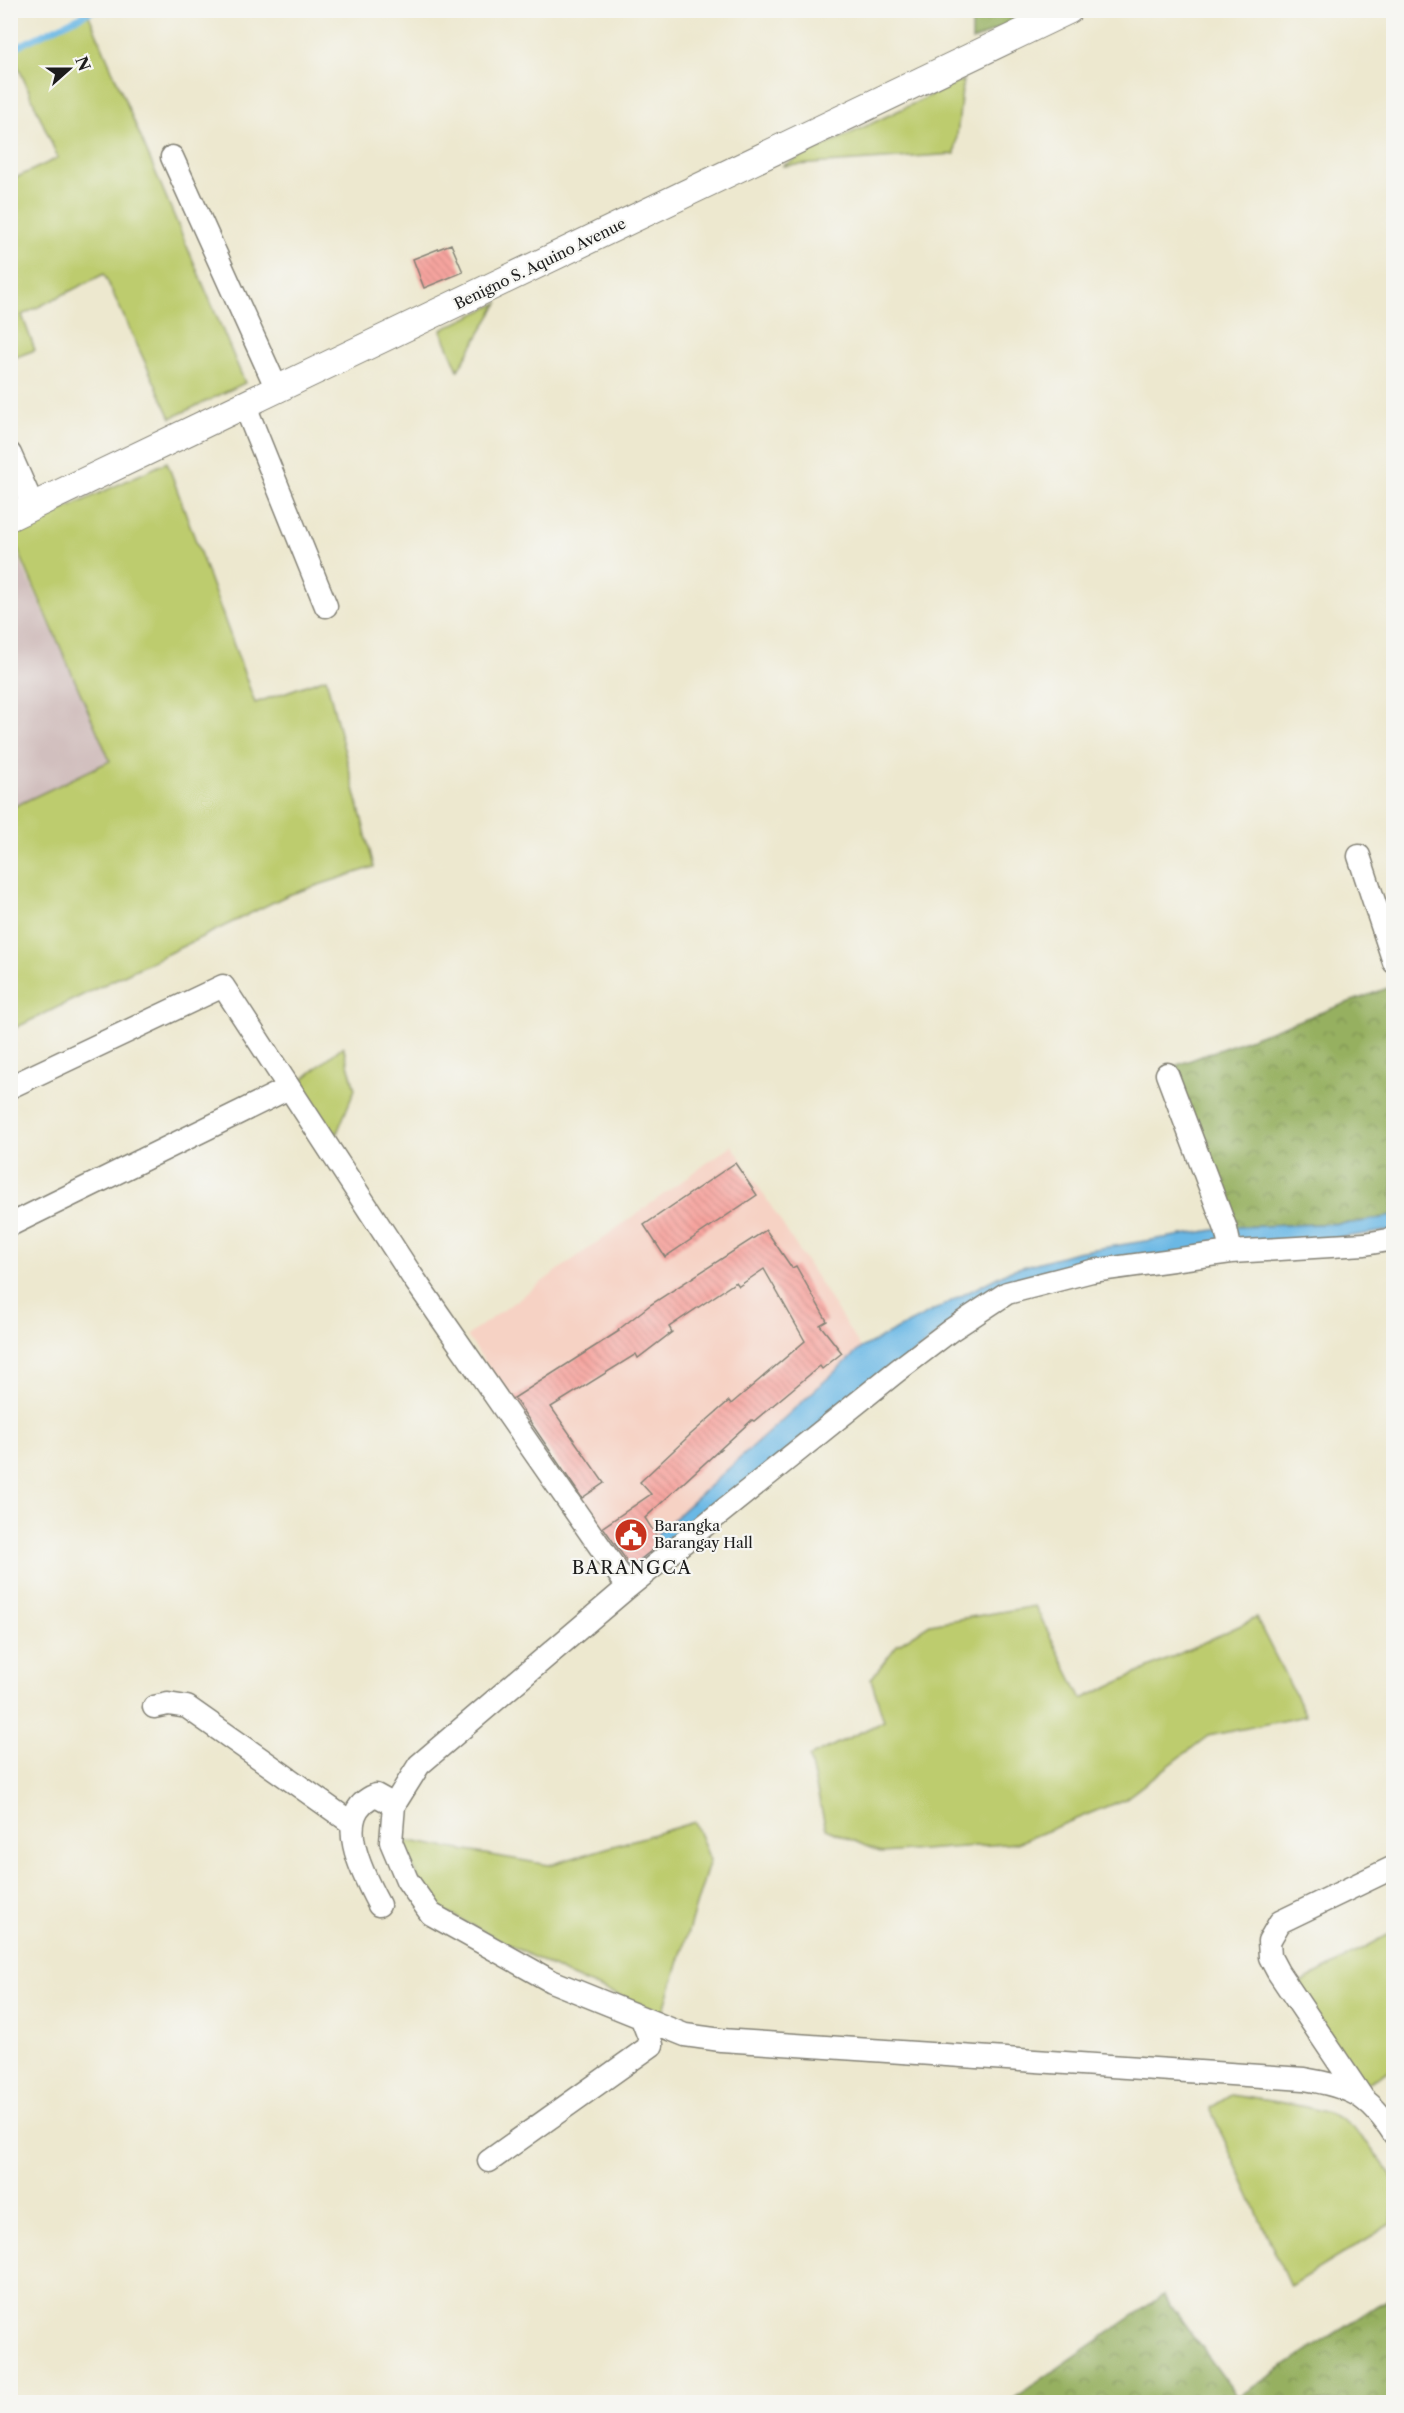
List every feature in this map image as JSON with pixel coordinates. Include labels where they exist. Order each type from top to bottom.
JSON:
[{"type":"main road","name":"Benigno S. Aquino Avenue","points":[[22,512],[1070,10]]},
{"type":"street","points":[[172,157],[277,389]]},
{"type":"street","points":[[245,406],[326,606]]},
{"type":"street","points":[[10,454],[22,512]]},
{"type":"street","points":[[1359,856],[1394,962]]},
{"type":"street","points":[[10,1087],[223,986],[412,1276],[628,1587]]},
{"type":"street","points":[[1167,1074],[1226,1228],[1231,1252]]},
{"type":"street","points":[[11,1223],[289,1088]]},
{"type":"street","points":[[1394,1239],[1365,1244],[1231,1252],[1092,1271],[1007,1293],[951,1330],[897,1371],[628,1587],[419,1765],[394,1805],[391,1842],[407,1880],[431,1914],[551,1981],[685,2035],[721,2040],[1304,2079],[1346,2088],[1378,2109],[1394,2134]]},
{"type":"street","points":[[153,1707],[168,1704],[187,1707],[353,1824]]},
{"type":"street","points":[[379,1905],[358,1861],[353,1824],[357,1808],[366,1799],[376,1795],[394,1805]]},
{"type":"street","points":[[1363,2099],[1278,1972],[1270,1957],[1269,1941],[1280,1922],[1394,1867]]},
{"type":"street","points":[[489,2161],[652,2046],[642,2019]]},
{"type":"shaded area","points":[[10,538],[111,761],[11,808],[10,808]]},
{"type":"shaded area","points":[[732,1145],[861,1348],[625,1563],[467,1336]]},
{"type":"green space","points":[[972,10],[1036,11],[972,41]]},
{"type":"green space","points":[[88,13],[245,383],[171,418],[104,274],[22,315],[35,350],[11,359],[11,180],[58,158],[11,50]]},
{"type":"green space","points":[[963,80],[955,154],[782,166]]},
{"type":"green space","points":[[498,303],[458,370],[441,330]]},
{"type":"green space","points":[[167,462],[255,703],[326,678],[374,867],[288,895],[11,1030],[11,808],[110,761],[11,534]]},
{"type":"green space","points":[[1393,986],[1393,1216],[1354,1223],[1233,1227],[1172,1067]]},
{"type":"green space","points":[[343,1046],[355,1089],[333,1143],[295,1086]]},
{"type":"green space","points":[[1035,1606],[1082,1699],[1256,1618],[1306,1716],[1208,1736],[1125,1799],[1017,1843],[882,1853],[826,1829],[809,1757],[884,1721],[871,1679],[897,1645],[930,1624]]},
{"type":"green space","points":[[695,1822],[710,1860],[663,2013],[572,1977],[438,1908],[416,1875],[403,1840],[549,1865]]},
{"type":"green space","points":[[1393,1932],[1393,2068],[1362,2086],[1295,1986]]},
{"type":"green space","points":[[1231,2095],[1318,2110],[1331,2114],[1349,2125],[1369,2145],[1391,2175],[1393,2223],[1290,2286],[1210,2108]]},
{"type":"green space","points":[[1163,2295],[1238,2397],[1393,2295],[1393,2402],[1009,2402]]},
{"type":"water","points":[[1393,1216],[1393,1230],[999,1287],[617,1585],[607,1575],[625,1563],[861,1348],[1011,1270],[1076,1252],[1233,1227],[1354,1223]]},
{"type":"building","points":[[451,244],[463,272],[424,288],[413,259]]},
{"type":"building","points":[[735,1163],[757,1195],[665,1257],[644,1225]]},
{"type":"building","points":[[766,1230],[792,1268],[796,1266],[827,1321],[820,1325],[842,1353],[822,1369],[820,1366],[754,1421],[752,1420],[645,1518],[661,1543],[631,1567],[603,1527],[651,1494],[640,1482],[690,1435],[729,1401],[731,1404],[805,1341],[764,1269],[739,1286],[736,1282],[669,1327],[672,1332],[638,1358],[636,1354],[551,1407],[604,1483],[582,1498],[514,1398],[619,1331],[650,1305]]},
{"type":"waterway","points":[[10,50],[94,10]]},
{"type":"place","name":"Barangka Barangay Hall","points":[[631,1535]]},
{"type":"district","name":"BARANGCA","points":[[632,1568]]}]
